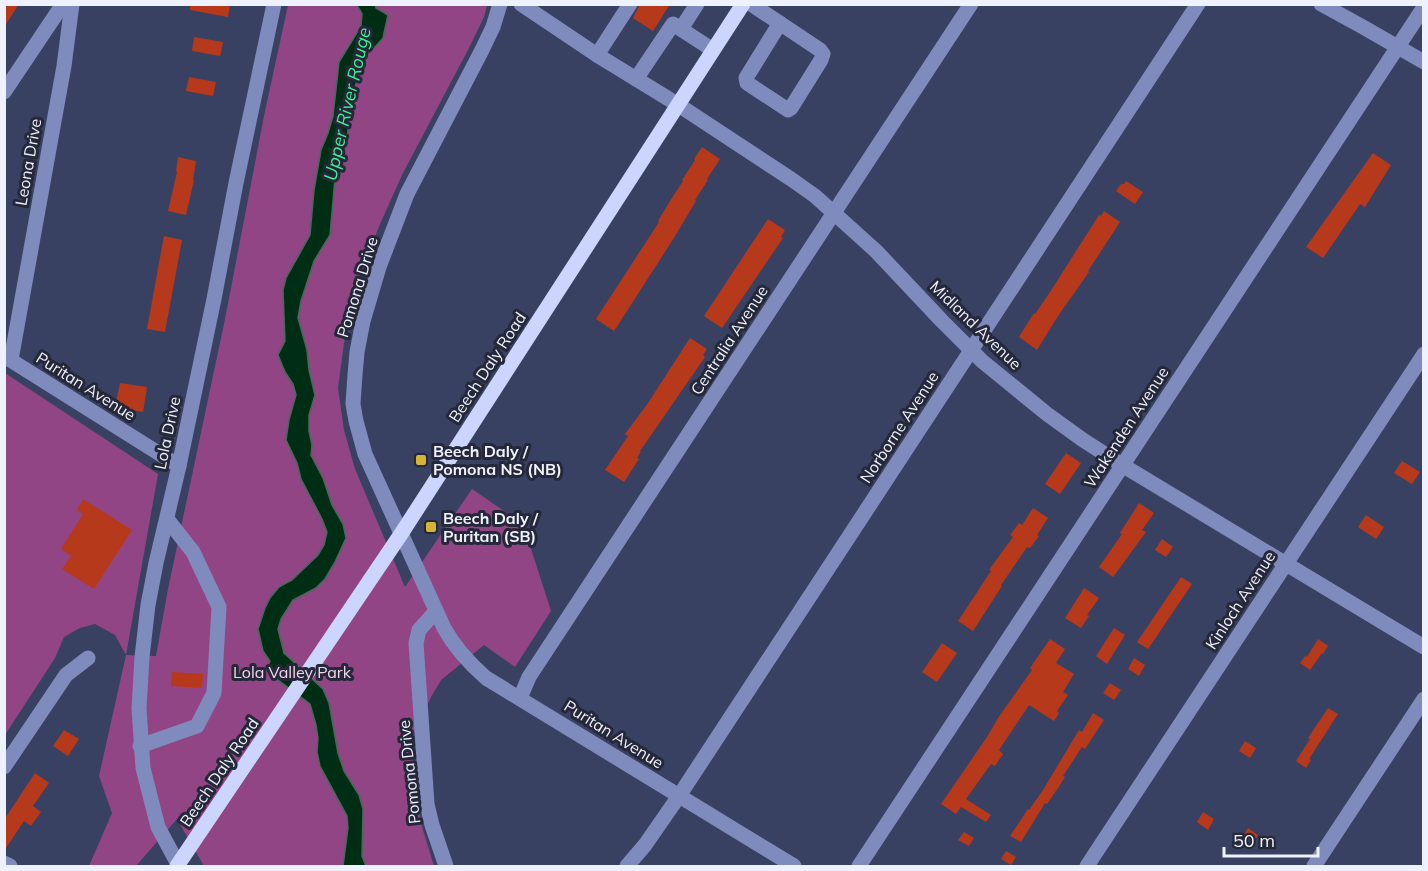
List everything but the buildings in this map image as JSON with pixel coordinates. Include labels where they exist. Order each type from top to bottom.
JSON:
[{"type":"main road","name":"Beech Daly Road","points":[[178,866],[401,534],[743,4]]},
{"type":"street","points":[[4,92],[63,4]]},
{"type":"street","name":"Leona Drive","points":[[8,358],[64,66],[72,4]]},
{"type":"street","name":"Lola Drive","points":[[178,866],[158,827],[142,768],[139,708],[142,657],[148,605],[179,466],[274,4]]},
{"type":"street","name":"Pomona Drive","points":[[446,867],[427,804],[416,643],[419,630],[436,611],[365,454],[353,404],[357,352],[363,321],[379,267],[407,194],[482,50],[493,27],[500,4]]},
{"type":"street","name":"Midland Avenue","points":[[521,4],[597,55],[677,104],[814,196],[876,251],[982,361],[1083,440],[1424,647]]},
{"type":"street","points":[[597,55],[630,4]]},
{"type":"street","points":[[681,29],[697,4]]},
{"type":"street","points":[[751,4],[780,23],[820,50],[823,54],[788,110],[747,83],[746,78],[780,23]]},
{"type":"street","name":"Centralia Avenue","points":[[520,698],[529,677],[971,4]]},
{"type":"street","name":"Norborne Avenue","points":[[627,867],[679,796],[1198,4]]},
{"type":"street","points":[[1322,4],[1424,62]]},
{"type":"street","name":"Wakenden Avenue","points":[[859,867],[1424,7]]},
{"type":"street","points":[[636,79],[673,24],[713,50]]},
{"type":"street","name":"Kinloch Avenue","points":[[1087,867],[1424,354]]},
{"type":"street","name":"Puritan Avenue","points":[[8,358],[179,466]]},
{"type":"street","points":[[140,746],[197,726],[214,693],[219,607],[193,552],[166,519]]},
{"type":"street","name":"Puritan Avenue","points":[[436,611],[451,640],[468,662],[486,678],[794,867]]},
{"type":"street","points":[[4,767],[66,675],[88,658]]},
{"type":"street","points":[[1314,867],[1424,699]]},
{"type":"street","points":[[4,863],[10,867]]},
{"type":"green space","name":"Lola Valley Park","points":[[288,5],[487,5],[484,17],[469,48],[403,173],[380,224],[358,281],[344,343],[338,388],[344,430],[355,469],[405,587],[472,489],[523,524],[551,611],[515,667],[484,645],[441,680],[411,740],[422,827],[434,866],[204,866],[177,819],[136,866],[89,866],[112,813],[99,776],[126,655],[156,656]]},
{"type":"green space","points":[[5,373],[158,474],[126,655],[115,635],[95,624],[80,628],[64,637],[55,658],[5,735]]},
{"type":"water","name":"Upper River Rouge","points":[[357,5],[375,5],[388,15],[383,38],[365,54],[354,90],[350,105],[347,141],[336,167],[330,235],[314,261],[298,318],[307,350],[315,395],[309,415],[311,455],[323,478],[332,505],[343,524],[346,538],[325,579],[316,588],[293,600],[281,619],[278,629],[284,653],[323,689],[329,703],[338,753],[344,771],[359,795],[363,809],[362,856],[366,866],[343,866],[348,828],[347,816],[320,766],[316,725],[310,704],[266,671],[270,661],[263,651],[258,629],[270,598],[279,587],[292,580],[318,555],[324,545],[327,532],[301,479],[297,463],[286,440],[296,395],[278,355],[285,341],[283,290],[286,278],[310,235],[314,190],[321,150],[333,116],[339,62],[361,26],[362,14]]},
{"type":"place","name":"Beech Daly / Pomona NS (NB)","points":[[421,460]]},
{"type":"place","name":"Beech Daly / Puritan (SB)","points":[[431,527]]}]
